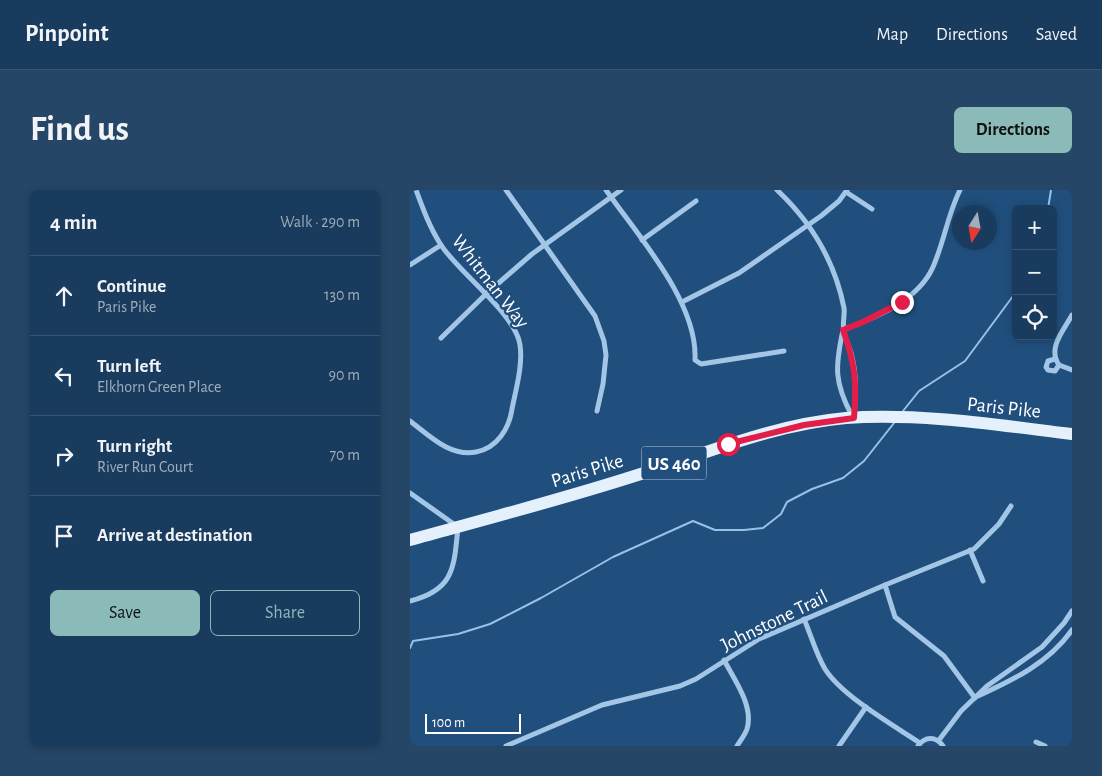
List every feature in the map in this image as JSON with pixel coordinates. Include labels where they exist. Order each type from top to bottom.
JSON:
[{"type":"main road","name":"Paris Pike","points":[[410,540],[579,493],[728,444],[804,425],[854,418],[894,416],[1072,434]]},
{"type":"street","name":"Whitman Way","points":[[410,421],[448,449],[466,454],[483,451],[497,442],[511,417],[521,359],[520,344],[511,325],[486,294],[454,262],[441,245],[424,212],[416,190]]},
{"type":"street","points":[[506,190],[595,316],[604,341],[606,355],[603,384],[597,411]]},
{"type":"street","points":[[606,190],[667,275],[682,302],[692,330],[695,360],[698,363],[784,350]]},
{"type":"street","points":[[441,338],[486,294],[532,254],[621,190]]},
{"type":"street","points":[[777,190],[809,225],[822,247],[838,286],[844,311],[837,370],[842,396],[854,418]]},
{"type":"street","points":[[843,330],[902,302],[923,285],[934,266],[960,190]]},
{"type":"street","points":[[682,302],[739,274],[809,225],[839,201],[846,191],[872,209]]},
{"type":"street","points":[[642,240],[696,201]]},
{"type":"street","points":[[410,266],[441,245]]},
{"type":"street","points":[[1072,315],[1055,346],[1055,359],[1059,365],[1072,370]]},
{"type":"street","points":[[843,330],[856,374],[854,418]]},
{"type":"street","points":[[1055,359],[1048,360],[1046,367],[1048,370],[1055,371],[1059,365]]},
{"type":"street","points":[[410,493],[458,527],[453,567],[447,580],[438,590],[410,601]]},
{"type":"street","name":"Johnstone Trail","points":[[506,746],[602,705],[680,686],[696,679],[759,639],[885,584],[974,549],[999,524],[1011,506]]},
{"type":"street","points":[[970,550],[982,581]]},
{"type":"street","points":[[885,584],[895,617],[944,656],[975,698]]},
{"type":"street","points":[[938,740],[961,711],[999,676],[1051,639],[1072,611]]},
{"type":"street","points":[[804,619],[825,669],[839,684],[866,707],[919,744],[925,739],[932,738],[938,740],[943,746]]},
{"type":"street","points":[[975,698],[1045,659],[1072,630]]},
{"type":"street","points":[[1038,650],[1045,659]]},
{"type":"street","points":[[724,660],[748,712],[747,730],[737,746]]},
{"type":"street","points":[[839,746],[866,707]]},
{"type":"street","points":[[1036,742],[1045,746]]},
{"type":"waterway","points":[[1049,205],[1051,190]]},
{"type":"waterway","points":[[903,411],[919,391],[965,361],[1014,295]]},
{"type":"waterway","points":[[410,648],[413,641],[458,634],[490,624],[541,598],[613,557],[693,521],[715,530],[763,528],[781,514],[787,502],[812,489],[843,478],[864,461],[894,423]]},
{"type":"route","points":[[728,444],[774,431],[844,418],[854,418],[856,374],[843,330],[902,302]]}]
